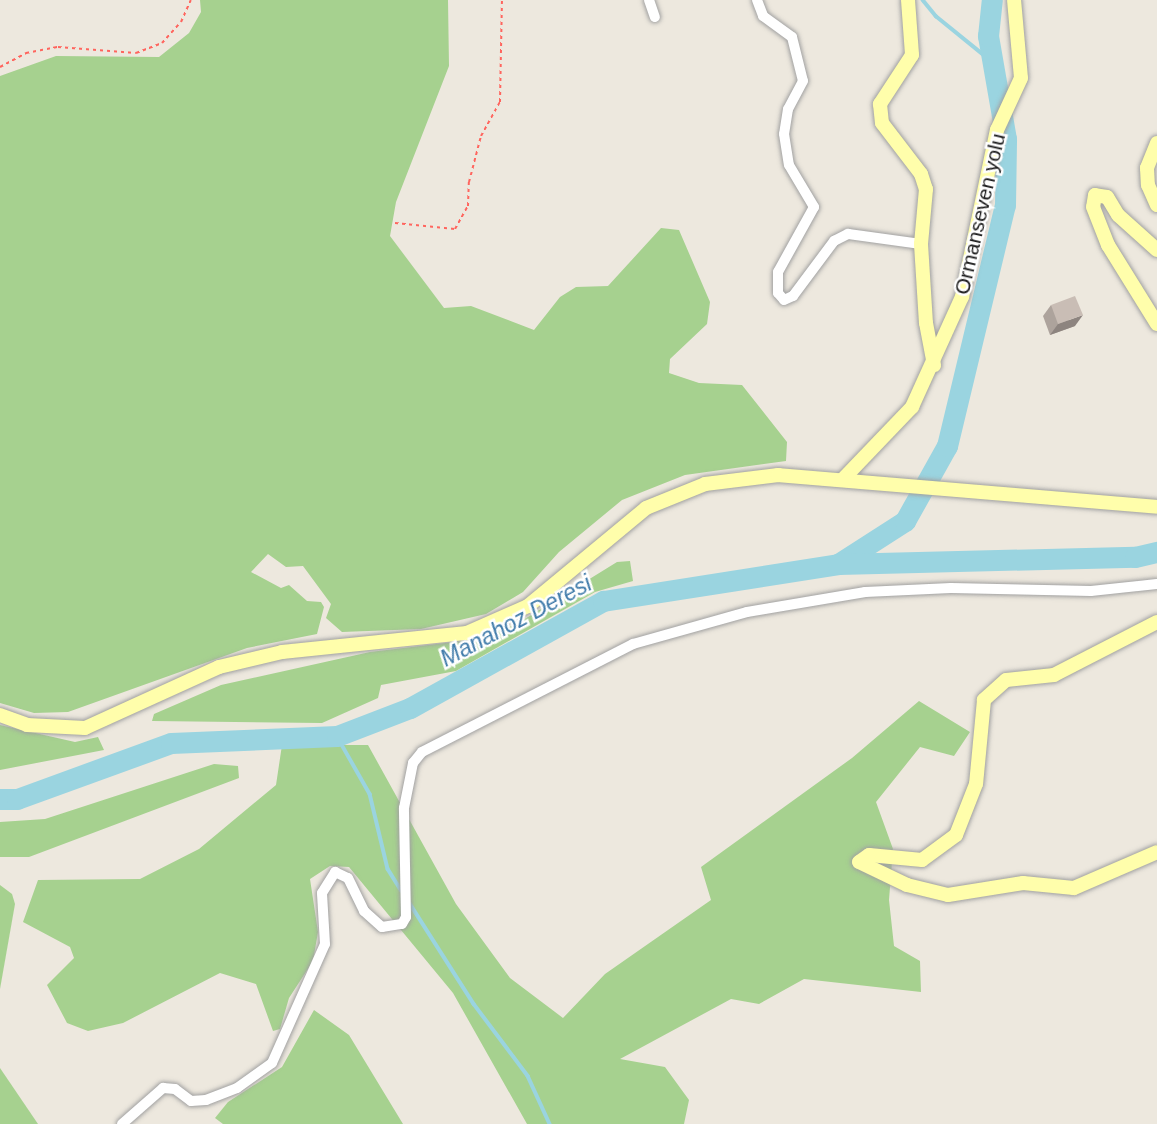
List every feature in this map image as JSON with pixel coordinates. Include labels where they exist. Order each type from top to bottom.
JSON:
[{"type":"main road","points":[[908,0],[912,55],[880,104],[883,123],[921,174],[926,189],[921,244],[926,323],[934,365]]},
{"type":"main road","name":"Ormanseven yolu","points":[[843,480],[912,407],[934,365],[962,297],[997,130],[1014,100],[1021,78],[1014,0]]},
{"type":"main road","points":[[1157,143],[1147,168],[1147,185],[1157,205]]},
{"type":"main road","points":[[1157,250],[1118,215],[1107,197],[1095,195],[1093,207],[1108,245],[1157,324]]},
{"type":"main road","points":[[0,716],[27,725],[85,728],[219,667],[282,652],[467,633],[527,606],[646,508],[693,489],[778,475],[1157,507]]},
{"type":"main road","points":[[1157,622],[1054,675],[1006,680],[984,700],[976,784],[956,835],[922,860],[869,855],[859,862],[907,885],[948,895],[1023,883],[1074,888],[1157,852]]},
{"type":"street","points":[[649,0],[655,17]]},
{"type":"street","points":[[757,0],[763,16],[792,37],[803,81],[788,109],[784,134],[789,165],[814,207],[778,272],[778,293],[784,300],[793,296],[834,241],[848,234],[921,244]]},
{"type":"street","points":[[122,1124],[163,1088],[175,1089],[191,1101],[206,1100],[237,1088],[272,1063],[325,944],[322,893],[335,872],[348,878],[364,911],[382,927],[402,924],[406,909],[404,808],[413,763],[422,752],[633,644],[747,612],[865,592],[951,588],[1091,591],[1157,584]]},
{"type":"path","points":[[0,66],[26,52],[58,47],[136,53],[162,43],[181,22],[191,0]]},
{"type":"path","points":[[396,223],[455,229],[468,206],[468,182],[481,136],[500,102],[502,0]]},
{"type":"green space","points":[[200,0],[448,0],[449,66],[396,202],[390,236],[444,308],[471,306],[534,330],[560,297],[576,287],[608,286],[661,228],[679,230],[710,302],[707,324],[670,359],[669,373],[699,383],[742,385],[787,442],[786,461],[685,475],[622,500],[559,552],[523,592],[486,614],[421,629],[342,632],[326,618],[331,604],[303,566],[286,567],[268,554],[251,572],[281,588],[289,585],[307,601],[321,602],[324,607],[317,634],[247,648],[68,712],[34,713],[0,703],[0,76],[56,56],[159,57],[189,33],[201,12]]},
{"type":"green space","points":[[630,561],[633,581],[595,592],[456,671],[381,685],[378,698],[322,723],[152,721],[154,714],[221,685],[370,652],[470,640],[515,625],[617,562]]},
{"type":"green space","points":[[919,701],[970,732],[954,756],[920,747],[876,802],[893,849],[889,900],[894,946],[920,961],[921,992],[804,979],[759,1004],[731,999],[620,1059],[665,1067],[689,1100],[684,1124],[527,1124],[453,993],[349,867],[330,866],[310,879],[318,932],[313,961],[289,998],[280,1029],[273,1031],[256,984],[220,973],[123,1023],[88,1031],[67,1023],[47,985],[74,958],[70,947],[23,922],[38,880],[140,879],[199,849],[276,785],[282,745],[368,745],[456,904],[510,978],[563,1018],[605,974],[711,900],[701,867],[852,758]]},
{"type":"green space","points":[[0,725],[75,742],[98,737],[104,750],[0,770]]},
{"type":"green space","points":[[214,764],[238,766],[239,778],[29,857],[0,857],[0,822],[45,819]]},
{"type":"green space","points":[[0,885],[12,894],[15,904],[0,989]]},
{"type":"green space","points":[[314,1010],[349,1035],[403,1124],[223,1124],[215,1118],[228,1102],[282,1067]]},
{"type":"green space","points":[[0,1068],[38,1124],[0,1124]]},
{"type":"building","points":[[1075,296],[1083,315],[1058,324],[1051,305]]},
{"type":"waterway","points":[[923,0],[936,16],[984,55]]},
{"type":"waterway","points":[[838,564],[905,521],[947,446],[1005,205],[1006,139],[988,36],[992,0]]},
{"type":"waterway","name":"Manahoz Deresi","points":[[0,799],[17,799],[171,743],[337,736],[410,708],[603,601],[838,564],[1135,557],[1157,552]]},
{"type":"waterway","points":[[337,736],[370,794],[388,869],[401,890]]},
{"type":"waterway","points":[[409,902],[474,1004],[528,1076],[550,1124]]}]
